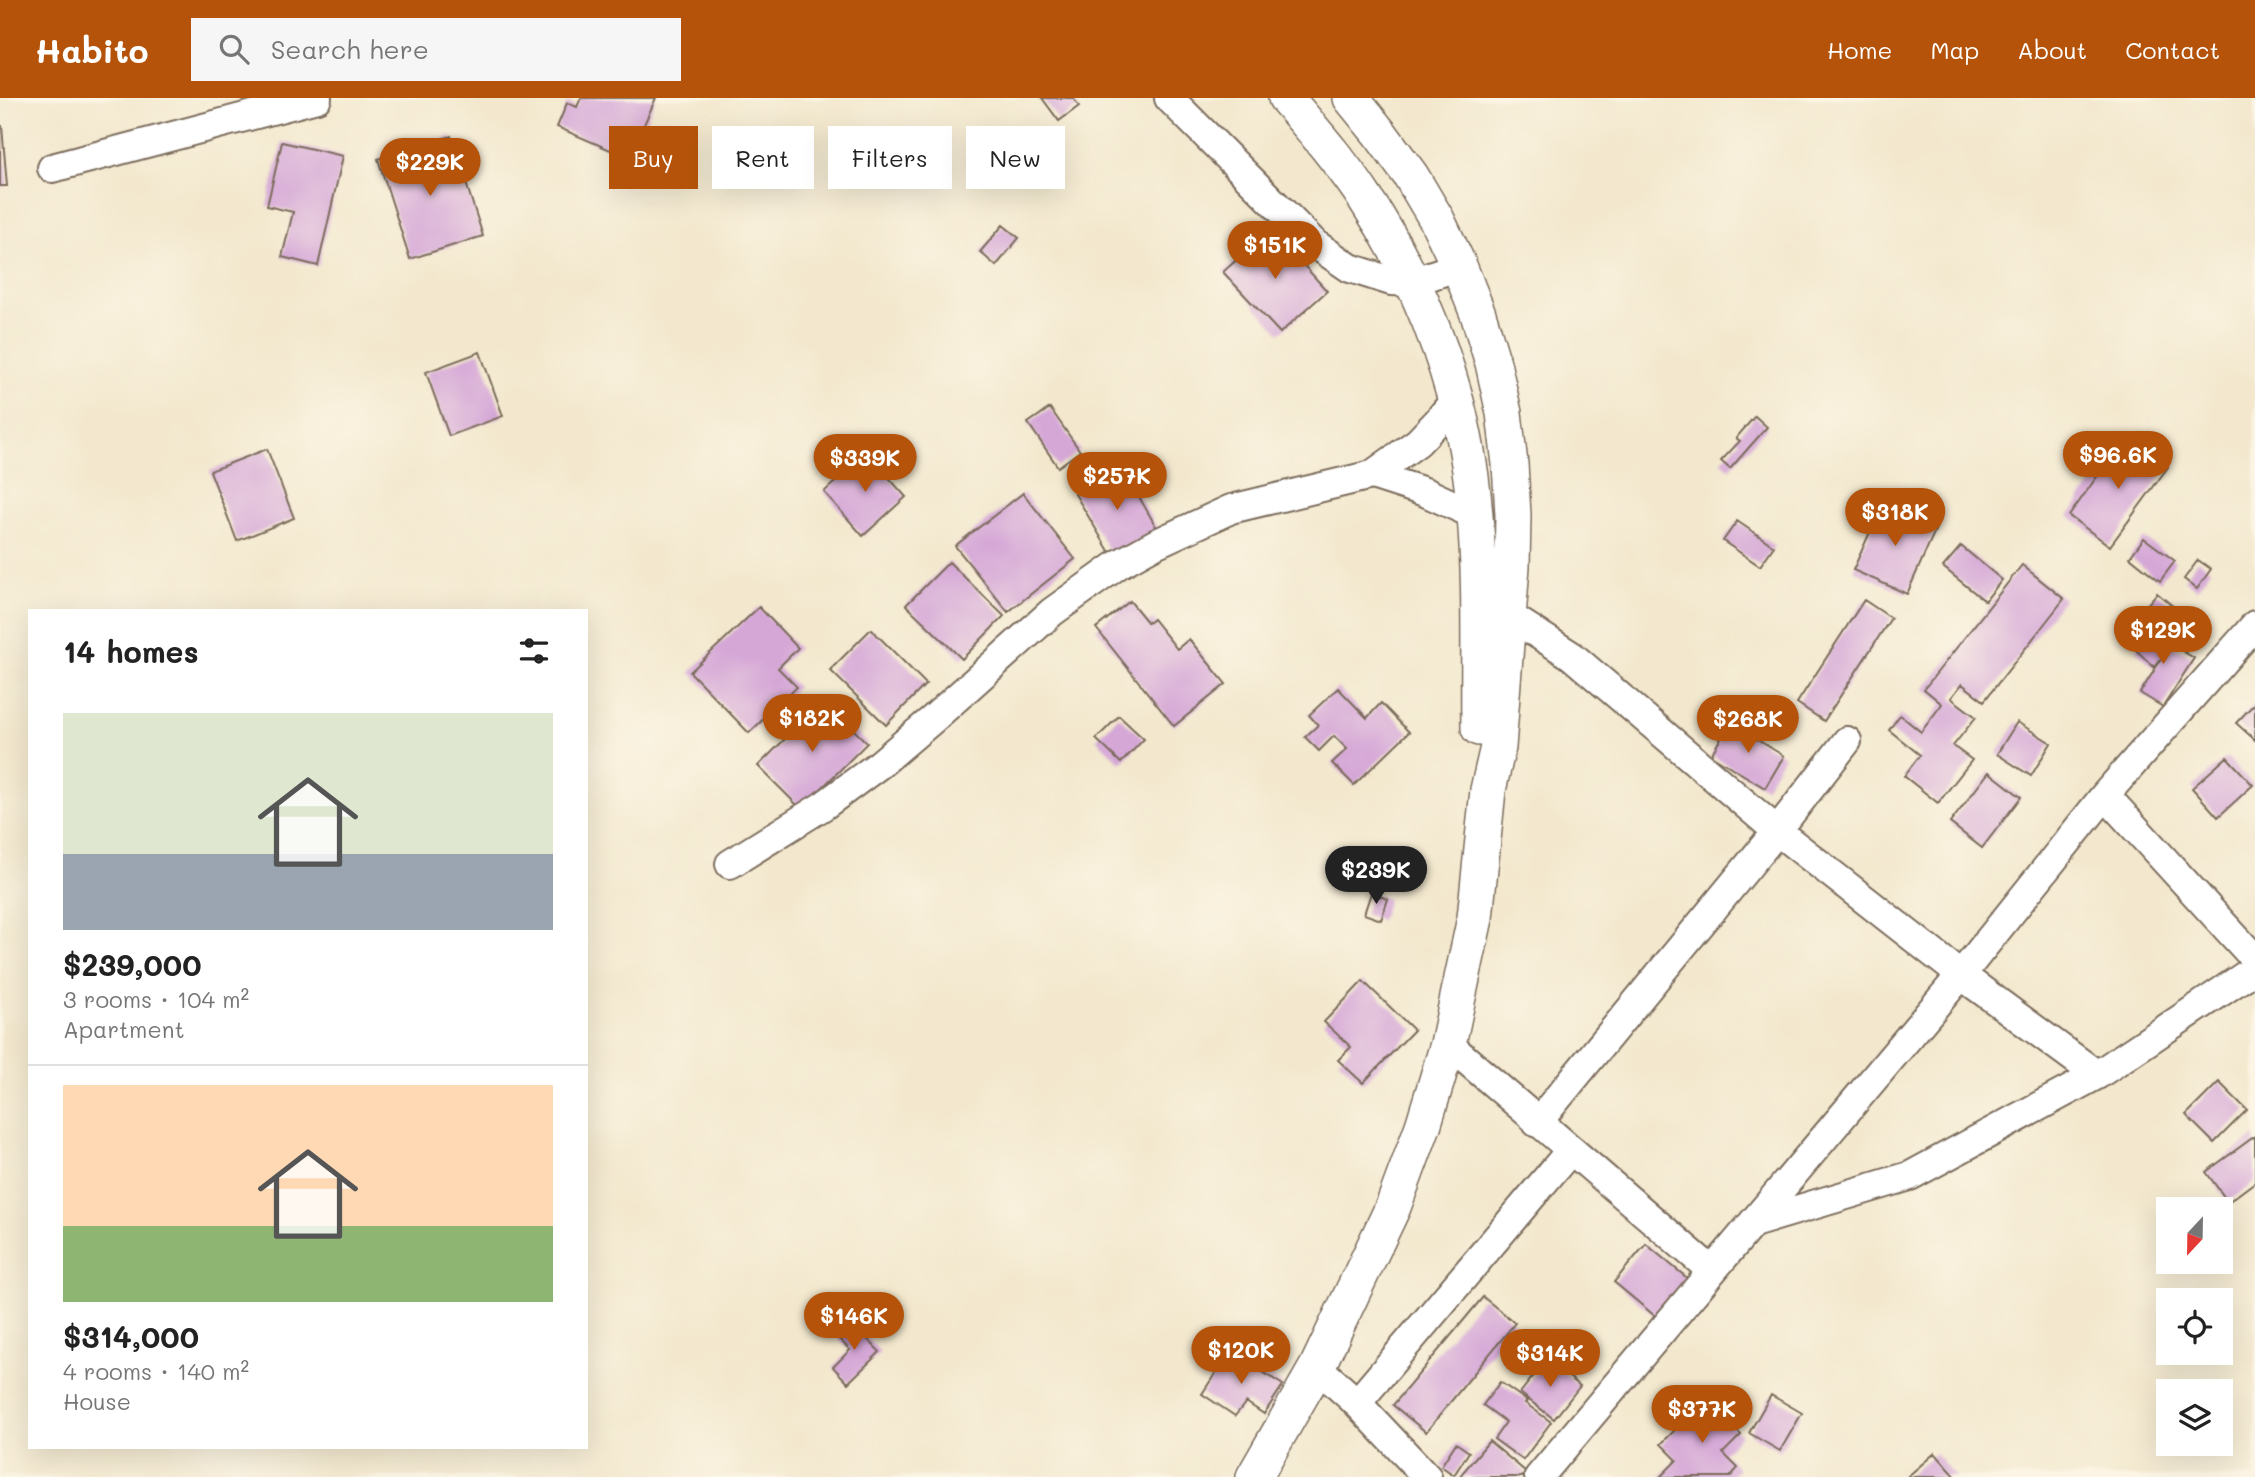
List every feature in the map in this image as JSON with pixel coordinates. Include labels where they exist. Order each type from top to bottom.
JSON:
[{"type":"street","points":[[52,168],[317,98]]},
{"type":"street","points":[[1169,98],[1315,244],[1350,268],[1391,281],[1412,282],[1459,266]]},
{"type":"street","points":[[1286,98],[1336,158],[1390,239],[1412,282],[1443,359],[1455,400],[1471,477],[1475,515],[1478,564],[1479,738],[1488,790]]},
{"type":"street","points":[[1254,1477],[1317,1367],[1393,1207],[1423,1126],[1448,1044],[1475,918],[1488,790],[1498,747],[1508,615],[1513,515],[1510,464],[1504,414],[1493,363],[1478,314],[1437,220],[1411,176],[1351,98]]},
{"type":"street","points":[[730,864],[823,806],[880,764],[1052,612],[1119,564],[1193,525],[1231,509],[1373,475],[1418,442],[1455,400]]},
{"type":"street","points":[[1373,475],[1425,492],[1475,515]]},
{"type":"street","points":[[1508,615],[1572,656],[1777,831],[1961,975],[2097,1075]]},
{"type":"street","points":[[1539,1477],[1961,975],[2105,795],[2255,625]]},
{"type":"street","points":[[1537,1123],[1777,831],[1847,741]]},
{"type":"street","points":[[2105,795],[2255,959]]},
{"type":"street","points":[[1753,1223],[1910,1176],[2097,1075],[2255,968]]},
{"type":"street","points":[[1448,1044],[1712,1272]]},
{"type":"street","points":[[1357,1403],[1570,1151]]},
{"type":"street","points":[[1317,1367],[1357,1403],[1427,1477]]},
{"type":"building","points":[[581,98],[656,98],[643,126],[609,126],[609,149],[557,127],[567,103],[577,107]]},
{"type":"building","points":[[1042,98],[1073,98],[1079,106],[1059,121]]},
{"type":"building","points":[[2,126],[7,186],[0,186]]},
{"type":"building","points":[[451,136],[483,236],[410,259],[378,159]]},
{"type":"building","points":[[282,142],[343,156],[318,266],[282,257],[293,212],[267,206]]},
{"type":"building","points":[[1003,225],[1019,238],[996,266],[980,252]]},
{"type":"building","points":[[1271,229],[1327,291],[1280,333],[1223,272]]},
{"type":"building","points":[[480,352],[503,416],[449,436],[426,372]]},
{"type":"building","points":[[1050,408],[1080,451],[1058,467],[1028,423]]},
{"type":"building","points":[[1755,416],[1767,427],[1730,469],[1721,461],[1740,441],[1736,438]]},
{"type":"building","points":[[2126,436],[2168,467],[2110,546],[2069,516]]},
{"type":"building","points":[[267,449],[294,518],[237,541],[210,471]]},
{"type":"building","points":[[867,453],[906,497],[863,536],[824,492]]},
{"type":"building","points":[[1122,467],[1158,530],[1112,556],[1075,494]]},
{"type":"building","points":[[1023,493],[1075,559],[1008,612],[955,546]]},
{"type":"building","points":[[1883,503],[1937,526],[1907,594],[1853,570]]},
{"type":"building","points":[[1737,521],[1774,546],[1760,566],[1723,541]]},
{"type":"building","points":[[2144,538],[2175,561],[2160,581],[2130,557]]},
{"type":"building","points":[[1961,546],[2002,580],[1985,601],[1943,567]]},
{"type":"building","points":[[2198,560],[2211,569],[2197,589],[2184,579]]},
{"type":"building","points":[[949,562],[1004,616],[962,659],[906,605]]},
{"type":"building","points":[[2022,565],[2064,599],[1984,701],[1962,684],[1951,698],[1976,717],[1953,746],[1972,760],[1938,803],[1904,776],[1920,755],[1889,730],[1900,715],[1921,732],[1942,704],[1924,689]]},
{"type":"building","points":[[2157,593],[2193,623],[2178,641],[2141,612]]},
{"type":"building","points":[[1864,600],[1891,618],[1824,721],[1797,703]]},
{"type":"building","points":[[1130,601],[1148,623],[1153,619],[1177,649],[1189,639],[1226,684],[1174,726],[1096,628]]},
{"type":"building","points":[[759,607],[798,648],[778,668],[797,687],[749,733],[690,672]]},
{"type":"building","points":[[2158,627],[2176,644],[2174,646],[2194,658],[2163,707],[2140,693],[2162,658],[2154,667],[2136,650]]},
{"type":"building","points":[[871,629],[926,684],[886,725],[830,670]]},
{"type":"building","points":[[1338,688],[1367,718],[1381,703],[1409,732],[1354,785],[1332,763],[1347,749],[1334,736],[1319,751],[1305,737],[1318,725],[1309,715]]},
{"type":"building","points":[[824,700],[867,743],[801,809],[758,766]]},
{"type":"building","points":[[2255,703],[2255,740],[2236,723]]},
{"type":"building","points":[[1119,716],[1144,739],[1121,763],[1096,739]]},
{"type":"building","points":[[2017,722],[2051,743],[2031,776],[1997,754]]},
{"type":"building","points":[[1730,723],[1784,756],[1765,788],[1711,755]]},
{"type":"building","points":[[2227,757],[2253,785],[2218,817],[2192,788]]},
{"type":"building","points":[[1989,772],[2021,797],[1982,848],[1950,823]]},
{"type":"building","points":[[1371,893],[1388,899],[1381,920],[1364,914]]},
{"type":"building","points":[[1363,981],[1414,1030],[1363,1083],[1338,1060],[1351,1047],[1324,1022]]},
{"type":"building","points":[[2219,1082],[2247,1110],[2214,1143],[2186,1115]]},
{"type":"building","points":[[2255,1136],[2255,1182],[2233,1198],[2224,1197],[2206,1172]]},
{"type":"building","points":[[1646,1244],[1693,1283],[1661,1321],[1614,1282]]},
{"type":"building","points":[[1483,1297],[1515,1323],[1426,1432],[1393,1405]]},
{"type":"building","points":[[849,1320],[880,1352],[848,1383],[833,1367],[850,1350],[834,1334]]},
{"type":"building","points":[[1230,1351],[1283,1385],[1264,1414],[1246,1402],[1235,1416],[1202,1394]]},
{"type":"building","points":[[1547,1359],[1580,1386],[1554,1419],[1520,1393]]},
{"type":"building","points":[[1500,1382],[1551,1422],[1523,1460],[1494,1439],[1506,1422],[1483,1405]]},
{"type":"building","points":[[1771,1395],[1802,1413],[1780,1451],[1749,1433]]},
{"type":"building","points":[[1706,1399],[1741,1435],[1723,1453],[1738,1468],[1730,1477],[1660,1477],[1677,1460],[1661,1444]]},
{"type":"building","points":[[1489,1441],[1526,1472],[1522,1477],[1459,1477]]},
{"type":"building","points":[[1456,1443],[1469,1452],[1454,1475],[1441,1466]]},
{"type":"building","points":[[1935,1453],[1956,1477],[1907,1477]]}]
